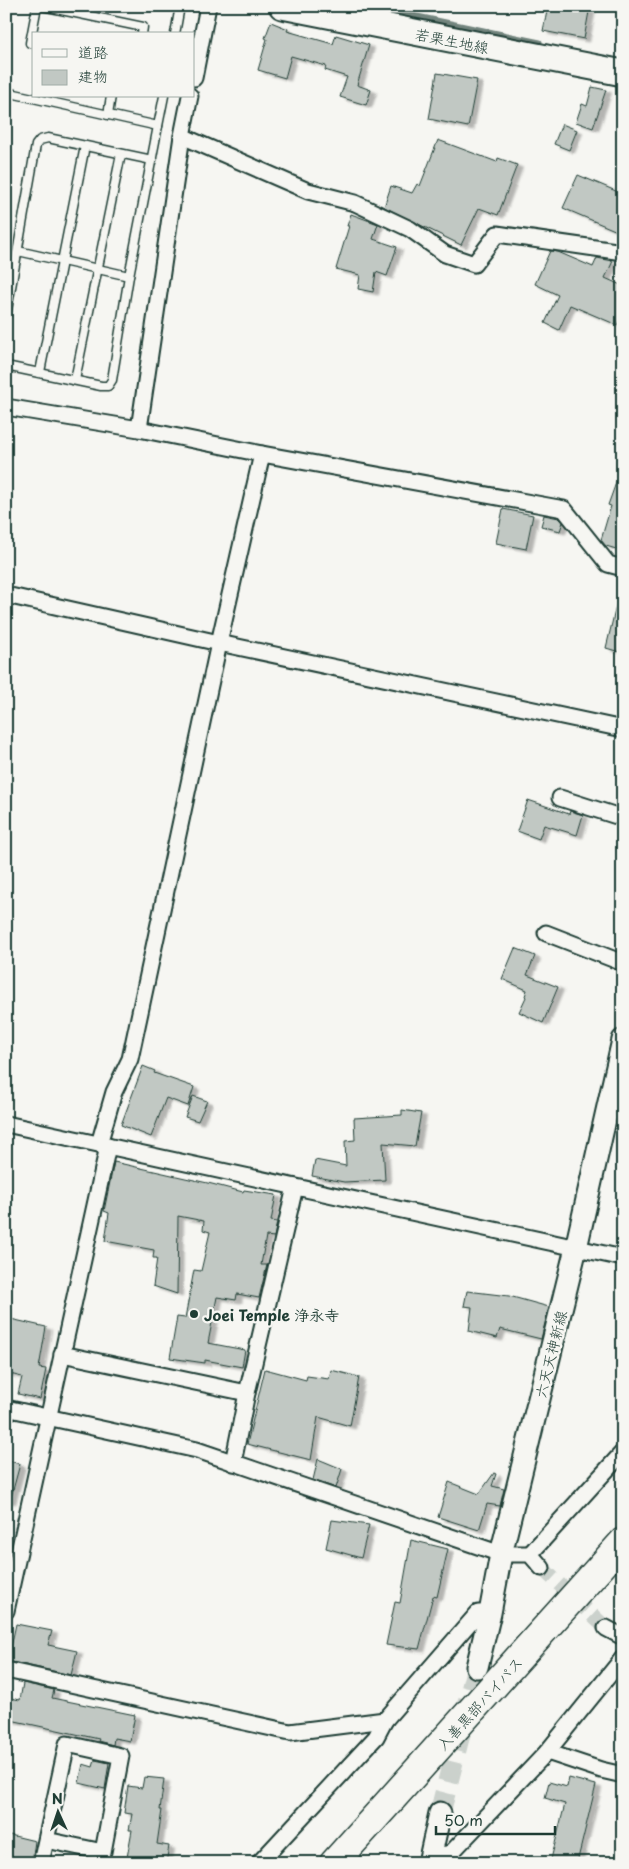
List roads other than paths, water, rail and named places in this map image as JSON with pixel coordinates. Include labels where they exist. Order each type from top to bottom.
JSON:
[{"type":"highway","name":"入善黒部バイパス","points":[[334,1863],[623,1542]]},
{"type":"main road","name":"若栗生地線","points":[[282,6],[623,73]]},
{"type":"main road","name":"六天天神新線","points":[[477,1668],[490,1614],[501,1554],[576,1248],[623,1040]]},
{"type":"main road","points":[[429,1860],[440,1813]]},
{"type":"street","points":[[195,73],[208,6]]},
{"type":"street","points":[[139,429],[182,136],[190,98]]},
{"type":"street","points":[[182,136],[308,191],[355,203],[410,229],[445,254],[474,264],[497,234],[623,252]]},
{"type":"street","points":[[6,407],[139,429],[262,454],[564,509],[608,564],[623,568]]},
{"type":"street","points":[[6,1611],[62,1354],[114,1092],[130,1060],[219,643],[262,454]]},
{"type":"street","points":[[6,594],[219,643],[623,729]]},
{"type":"street","points":[[560,798],[623,818]]},
{"type":"street","points":[[546,933],[623,963]]},
{"type":"street","points":[[6,1124],[623,1258]]},
{"type":"street","points":[[233,1463],[295,1187]]},
{"type":"street","points":[[62,1354],[247,1394]]},
{"type":"street","points":[[6,1408],[197,1450],[501,1554],[530,1554],[623,1452]]},
{"type":"street","points":[[530,1554],[542,1568]]},
{"type":"street","points":[[259,1863],[376,1737],[385,1720],[478,1613],[490,1614]]},
{"type":"street","points":[[606,1628],[623,1637]]},
{"type":"street","points":[[429,1860],[450,1854],[547,1752],[623,1658]]},
{"type":"street","points":[[6,1670],[290,1732],[385,1720]]},
{"type":"street","points":[[41,1863],[46,1840],[67,1744],[121,1756],[103,1852],[46,1840]]},
{"type":"street","points":[[547,1752],[601,1770],[623,1775]]},
{"type":"lane","points":[[32,32],[37,6]]},
{"type":"lane","points":[[42,6],[143,27],[142,32]]},
{"type":"lane","points":[[175,32],[180,6]]},
{"type":"lane","points":[[32,32],[30,43],[32,44]]},
{"type":"lane","points":[[6,92],[32,98]]},
{"type":"lane","points":[[33,98],[158,126]]},
{"type":"lane","points":[[108,115],[111,98]]},
{"type":"lane","points":[[6,366],[108,386],[112,380],[129,276],[164,98]]},
{"type":"lane","points":[[6,316],[36,144],[40,140],[48,138],[152,160]]},
{"type":"lane","points":[[40,372],[85,146]]},
{"type":"lane","points":[[75,380],[121,154]]},
{"type":"lane","points":[[18,251],[129,276]]},
{"type":"waterway","points":[[370,6],[540,42]]},
{"type":"tunnel","points":[[542,1568],[606,1628]]},
{"type":"tunnel","points":[[440,1813],[477,1667]]},
{"type":"place","name":"Joei Temple 浄永寺","points":[[194,1314]]}]
